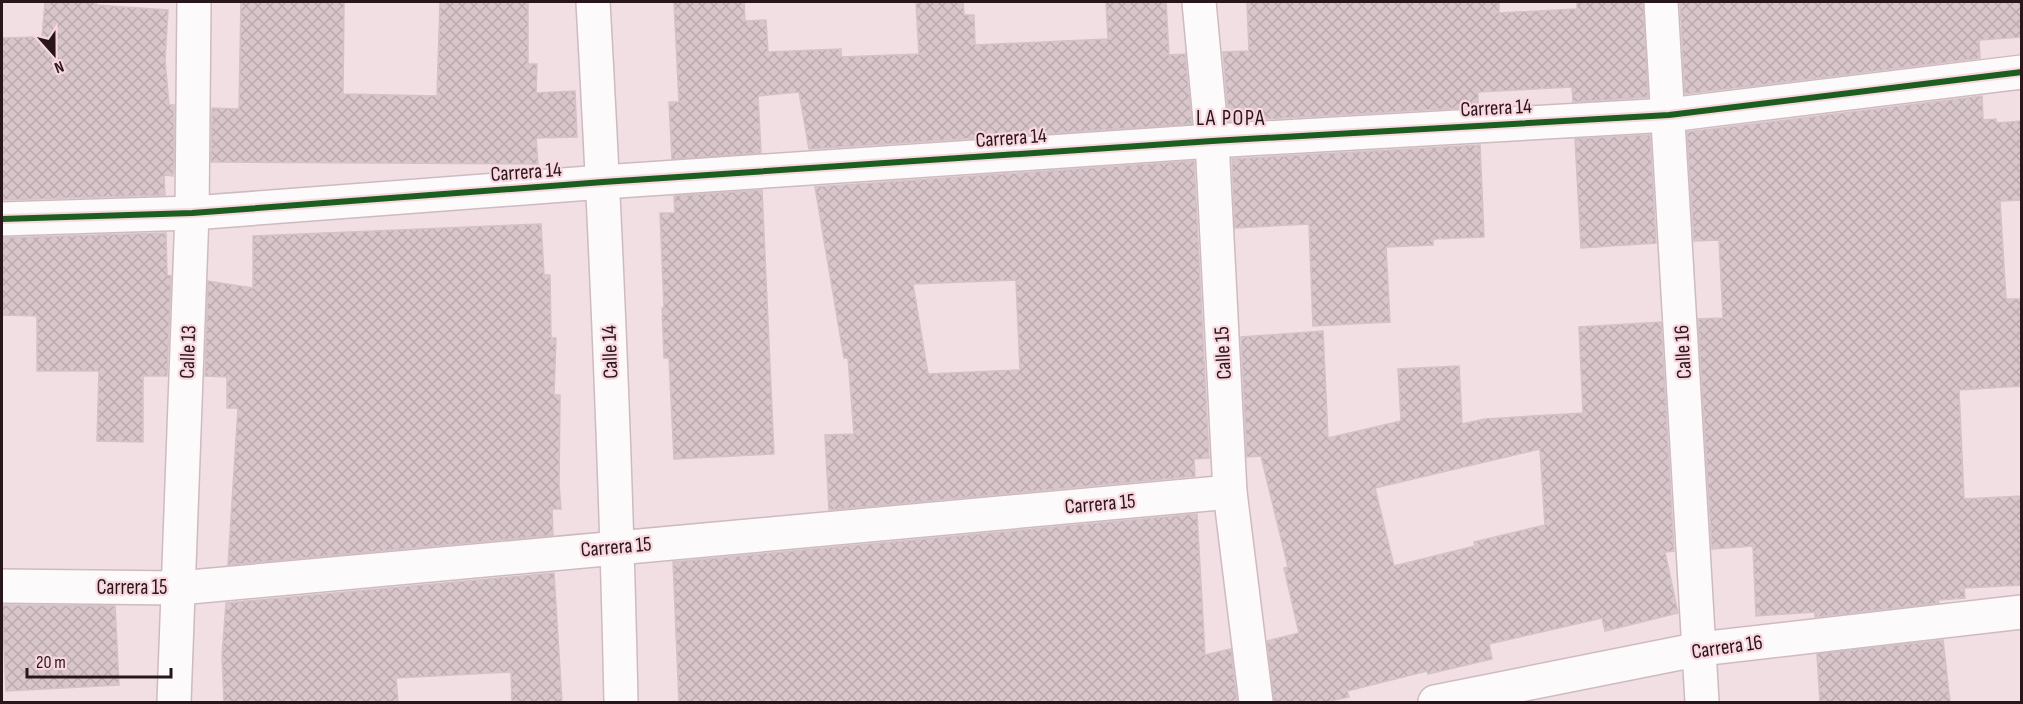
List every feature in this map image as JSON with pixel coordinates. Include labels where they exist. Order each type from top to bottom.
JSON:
[{"type":"street","name":"Calle 13","points":[[174,702],[192,213],[194,2]]},
{"type":"street","name":"Calle 14","points":[[593,2],[618,547],[621,702]]},
{"type":"street","name":"Calle 15","points":[[1199,2],[1212,141],[1230,492],[1256,702]]},
{"type":"street","name":"Calle 16","points":[[1661,2],[1702,702]]},
{"type":"street","name":"Carrera 14","points":[[2,219],[192,213],[603,182],[1212,141],[1669,115],[2022,72]]},
{"type":"street","name":"Carrera 15","points":[[2,586],[179,588],[1230,492]]},
{"type":"street","name":"Carrera 16","points":[[1435,702],[1700,649],[2022,612]]},
{"type":"building","points":[[45,2],[97,2],[96,5],[168,10],[165,60],[169,105],[174,105],[174,162],[173,176],[164,175],[165,195],[2,200],[2,38],[42,37]]},
{"type":"building","points":[[241,2],[344,2],[343,94],[437,96],[440,2],[528,2],[528,64],[537,64],[536,93],[575,91],[577,137],[536,138],[538,164],[211,162],[212,108],[239,109]]},
{"type":"building","points":[[674,2],[744,2],[745,21],[766,20],[768,52],[841,49],[841,57],[919,54],[916,2],[963,2],[964,15],[974,15],[975,45],[1108,39],[1106,2],[1166,2],[1169,55],[1185,54],[1192,124],[809,149],[799,92],[758,96],[761,153],[672,159],[669,102],[679,102]]},
{"type":"building","points":[[1247,2],[1499,2],[1499,13],[1577,9],[1577,2],[1643,2],[1648,97],[1573,102],[1572,87],[1478,92],[1478,107],[1229,121],[1223,52],[1249,51]]},
{"type":"building","points":[[1680,2],[2022,2],[2022,37],[1979,40],[1980,58],[1685,94]]},
{"type":"building","points":[[1982,96],[1983,120],[1996,119],[1996,123],[2022,121],[2022,200],[2000,201],[2006,299],[2022,299],[2022,386],[1959,390],[1964,499],[2022,496],[2022,585],[1964,588],[1965,598],[1938,600],[1939,603],[1815,617],[1815,612],[1756,616],[1753,546],[1712,549],[1698,319],[1723,318],[1719,240],[1694,241],[1687,132]]},
{"type":"building","points":[[1650,135],[1656,243],[1581,248],[1575,139]]},
{"type":"building","points":[[1480,145],[1484,237],[1433,239],[1433,245],[1386,247],[1390,322],[1313,326],[1309,224],[1235,228],[1232,159]]},
{"type":"building","points":[[1194,161],[1209,458],[1194,459],[1195,476],[829,510],[825,435],[854,434],[848,358],[844,358],[815,187]],"holes":[[[1016,280],[1020,370],[928,374],[913,284]]]},
{"type":"building","points":[[762,190],[774,454],[674,459],[669,358],[664,358],[660,213],[675,213],[674,196]]},
{"type":"building","points":[[541,224],[544,275],[550,275],[551,338],[556,338],[554,395],[560,395],[561,509],[552,509],[553,535],[228,565],[238,408],[227,408],[227,377],[205,376],[208,281],[253,288],[253,236]]},
{"type":"building","points":[[166,233],[167,275],[171,276],[167,376],[143,376],[143,442],[97,441],[99,371],[37,371],[37,316],[2,315],[2,238]]},
{"type":"building","points":[[1661,322],[1674,551],[1665,552],[1678,613],[1605,631],[1602,618],[1489,644],[1492,659],[1428,674],[1427,671],[1347,691],[1349,697],[1326,702],[1274,702],[1267,641],[1299,633],[1284,568],[1288,567],[1261,456],[1247,457],[1241,337],[1323,331],[1328,438],[1401,421],[1398,369],[1459,366],[1462,424],[1485,419],[1583,413],[1579,327]],"holes":[[[1540,449],[1545,525],[1474,542],[1475,546],[1394,566],[1375,488]]]},
{"type":"building","points":[[1197,514],[1205,655],[1231,649],[1237,702],[679,702],[673,562]]},
{"type":"building","points":[[554,573],[562,702],[512,702],[511,672],[396,678],[398,702],[224,702],[222,656],[226,603]]},
{"type":"building","points":[[2,605],[115,606],[119,685],[6,691]]},
{"type":"building","points":[[1943,640],[1950,702],[1820,702],[1817,654]]},
{"type":"cycle path","points":[[2,219],[192,213],[603,182],[1212,141],[1669,115],[2022,72]]},
{"type":"district","name":"LA POPA","points":[[1231,118]]}]
